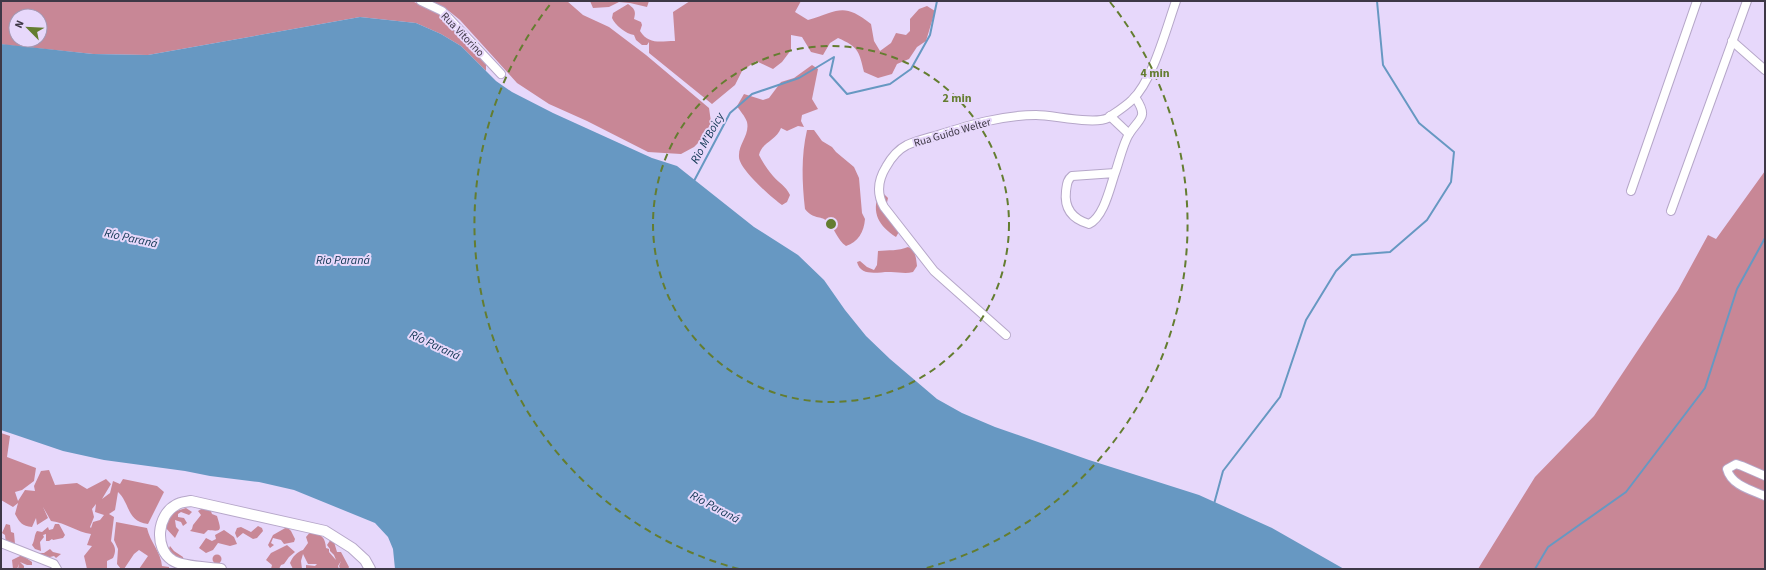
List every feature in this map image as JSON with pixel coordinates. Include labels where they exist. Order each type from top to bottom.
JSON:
[{"type":"street","name":"Rua Vitorino","points":[[421,1],[442,11],[501,74]]},
{"type":"street","name":"Rua Guido Welter","points":[[1006,335],[934,271],[884,207],[878,191],[880,180],[885,169],[893,156],[906,146],[981,121],[1036,115],[1100,120],[1110,116],[1135,96],[1152,69],[1176,1]]},
{"type":"street","points":[[1631,191],[1698,1]]},
{"type":"street","points":[[1671,211],[1747,1]]},
{"type":"street","points":[[1732,41],[1765,70]]},
{"type":"street","points":[[1115,173],[1072,176],[1068,181],[1065,199],[1066,206],[1070,212],[1084,223],[1089,224],[1095,221],[1100,214],[1115,173],[1129,134],[1140,121],[1142,113],[1141,106],[1135,96]]},
{"type":"street","points":[[1110,116],[1129,134]]},
{"type":"street","points":[[1765,476],[1736,464],[1726,469],[1728,476],[1736,483],[1765,496]]},
{"type":"street","points":[[221,569],[181,564],[173,561],[166,555],[160,543],[161,526],[169,510],[176,505],[191,501],[325,531],[352,548],[365,560],[370,569]]},
{"type":"street","points":[[1,543],[54,564],[57,569]]},
{"type":"shaded area","points":[[1,1],[412,1],[440,14],[486,64],[486,71],[461,46],[441,34],[416,23],[360,17],[148,55],[93,54],[35,48],[48,48],[48,8],[8,8],[8,45],[1,44]]},
{"type":"shaded area","points":[[430,1],[567,1],[583,15],[609,27],[646,55],[709,108],[711,122],[705,136],[694,147],[681,154],[648,152],[587,121],[549,104],[517,83],[460,20],[449,11]]},
{"type":"shaded area","points":[[590,1],[649,1],[647,7],[619,2],[609,7],[593,8]]},
{"type":"shaded area","points":[[690,1],[801,1],[795,12],[808,20],[841,10],[847,11],[862,17],[871,24],[874,41],[880,51],[891,43],[896,33],[906,35],[910,31],[910,19],[919,9],[927,6],[935,11],[926,41],[917,47],[909,59],[897,64],[892,74],[878,78],[864,72],[857,50],[850,44],[838,38],[830,43],[823,55],[811,52],[802,37],[791,35],[791,50],[782,62],[773,69],[756,61],[742,71],[735,85],[712,104],[649,53],[649,42],[647,45],[642,45],[636,40],[634,35],[621,29],[612,18],[613,13],[628,4],[634,10],[634,19],[641,22],[642,25],[640,31],[643,35],[651,40],[660,42],[675,41],[673,12]]},
{"type":"shaded area","points":[[812,65],[818,69],[812,99],[818,109],[802,115],[801,121],[804,127],[798,126],[787,131],[781,128],[776,136],[763,147],[759,155],[769,171],[790,195],[787,202],[782,205],[750,176],[740,162],[739,152],[746,135],[747,122],[737,106],[744,94],[763,100],[769,98],[781,82],[794,78]]},
{"type":"shaded area","points":[[807,130],[814,130],[822,141],[832,147],[854,167],[859,178],[862,213],[865,219],[860,236],[854,242],[846,246],[840,241],[827,221],[811,215],[805,209],[803,169]]},
{"type":"shaded area","points":[[1765,171],[1765,569],[1478,569],[1535,477],[1594,416],[1678,290],[1708,235],[1716,239]]},
{"type":"shaded area","points":[[879,193],[884,194],[888,198],[886,207],[900,230],[896,237],[881,224],[876,213]]},
{"type":"shaded area","points":[[908,247],[913,251],[916,258],[917,266],[913,272],[871,273],[862,270],[857,262],[860,261],[867,267],[874,270],[877,265],[878,251],[897,250]]},
{"type":"shaded area","points":[[1,433],[10,436],[7,457],[36,468],[34,481],[22,490],[15,492],[18,501],[25,490],[35,491],[34,486],[41,471],[49,470],[55,485],[77,483],[87,489],[106,479],[111,484],[102,499],[110,493],[113,481],[120,484],[123,479],[157,486],[164,492],[148,524],[141,523],[132,516],[125,501],[118,492],[115,510],[109,514],[114,517],[111,541],[115,547],[115,551],[113,558],[107,561],[107,569],[87,569],[84,556],[92,546],[87,545],[91,534],[51,521],[43,507],[48,518],[37,525],[36,518],[32,527],[26,526],[20,522],[15,514],[18,503],[13,507],[1,500]],"holes":[[[96,504],[95,512],[104,515],[100,520],[93,522],[91,528],[90,527],[94,517],[92,509]]]},
{"type":"shaded area","points":[[186,508],[192,512],[189,515],[181,512],[178,514],[178,517],[184,518],[187,523],[183,526],[181,522],[175,520],[176,527],[179,530],[175,538],[164,526],[168,517],[171,517],[170,515],[173,512]]},
{"type":"shaded area","points":[[203,508],[210,509],[212,514],[217,516],[220,529],[216,531],[208,530],[204,534],[190,531],[201,515],[198,511]]},
{"type":"shaded area","points":[[116,522],[147,528],[150,538],[160,556],[162,566],[169,567],[169,569],[139,569],[148,556],[139,550],[134,554],[124,569],[121,569],[117,564],[118,549],[114,540]]},
{"type":"shaded area","points":[[6,524],[10,525],[11,532],[14,533],[15,544],[6,543],[5,535],[2,533]]},
{"type":"shaded area","points":[[55,524],[59,524],[65,535],[63,538],[46,541],[46,534],[43,535],[44,537],[40,542],[41,551],[35,549],[32,545],[37,531],[42,532],[48,527],[49,530],[53,529]]},
{"type":"shaded area","points":[[258,526],[262,528],[263,531],[257,538],[253,539],[243,533],[237,538],[235,533],[237,528],[241,527],[251,532]]},
{"type":"shaded area","points":[[287,527],[295,539],[294,542],[284,544],[281,540],[273,538],[271,543],[274,545],[270,548],[268,545],[273,535]]},
{"type":"shaded area","points":[[224,530],[234,537],[237,544],[230,546],[218,543],[213,550],[206,553],[199,548],[206,538],[212,541],[216,539],[215,535]]},
{"type":"shaded area","points":[[311,531],[322,537],[325,541],[326,548],[329,549],[329,552],[336,560],[327,545],[331,539],[334,542],[337,552],[341,552],[349,567],[348,569],[340,569],[339,566],[341,561],[338,566],[339,569],[306,569],[306,565],[315,566],[317,564],[308,564],[303,554],[301,561],[302,569],[293,569],[290,563],[295,555],[303,550],[308,543],[306,537]]},
{"type":"shaded area","points":[[287,545],[295,552],[284,564],[281,565],[279,569],[271,569],[272,565],[266,560],[271,553]]},
{"type":"shaded area","points":[[170,546],[174,551],[183,557],[184,562],[181,562],[168,551]]},
{"type":"shaded area","points":[[50,549],[53,552],[61,554],[56,558],[54,556],[46,558],[38,555],[38,553],[44,553]]},
{"type":"shaded area","points":[[217,554],[222,559],[217,564],[212,559]]},
{"type":"shaded area","points":[[22,555],[32,562],[32,565],[27,565],[20,562],[24,566],[24,569],[18,569],[19,564],[17,569],[13,569],[12,560]]},
{"type":"water","name":"Rio Paraná","points":[[360,17],[416,23],[441,34],[461,46],[496,81],[512,92],[553,113],[652,158],[677,166],[754,227],[798,255],[824,280],[866,336],[890,359],[937,399],[962,413],[995,427],[1089,460],[1199,495],[1272,528],[1344,569],[395,569],[393,549],[388,537],[375,523],[294,490],[259,482],[104,460],[63,451],[1,430],[1,44],[8,45],[8,48],[38,48],[93,54],[148,55]]},
{"type":"waterway","name":"Rio M'Boicy","points":[[694,181],[730,113],[752,94],[799,78],[834,57],[830,75],[847,94],[890,84],[911,69],[930,35],[937,1]]},
{"type":"waterway","points":[[1214,504],[1223,471],[1280,397],[1306,320],[1336,271],[1352,255],[1390,252],[1427,220],[1451,182],[1454,152],[1419,123],[1383,65],[1377,1]]},
{"type":"waterway","points":[[1535,569],[1548,547],[1626,492],[1705,388],[1737,289],[1765,238]]},
{"type":"water label","name":"Río Paraná","points":[[131,238]]},
{"type":"water label","name":"Río Paraná","points":[[435,345]]},
{"type":"water label","name":"Río Paraná","points":[[715,507]]}]
